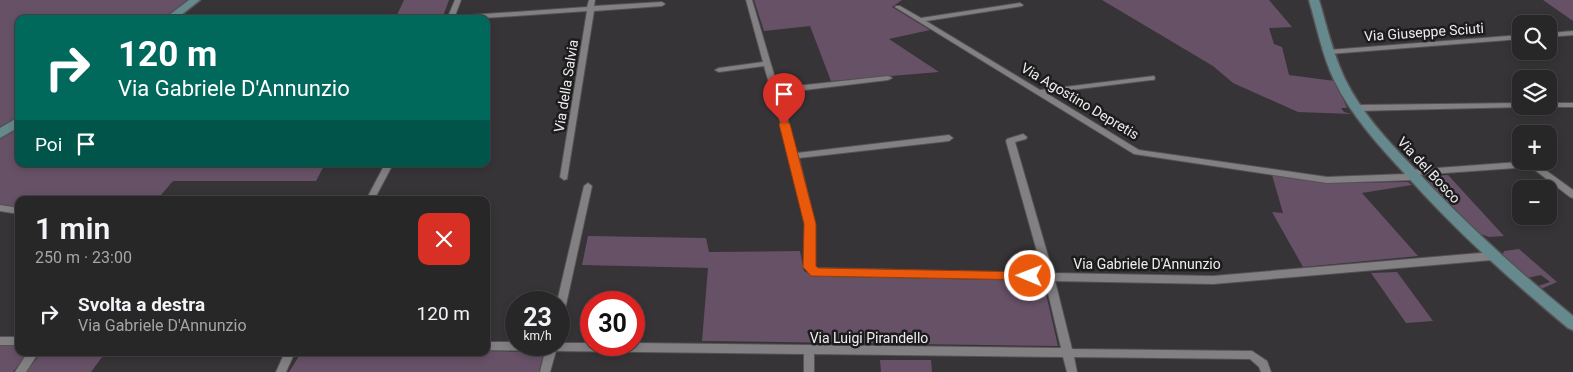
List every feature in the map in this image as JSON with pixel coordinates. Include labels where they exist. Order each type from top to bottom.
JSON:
[{"type":"main road","points":[[174,15],[195,0]]},
{"type":"main road","name":"Via del Bosco","points":[[1314,0],[1340,80],[1356,108],[1412,175],[1492,256],[1573,324]]},
{"type":"main road","points":[[0,134],[15,125]]},
{"type":"street","points":[[451,15],[458,0]]},
{"type":"street","name":"Via Gabriele D'Annunzio","points":[[749,0],[794,156],[810,224],[809,267],[815,272],[1213,280],[1492,256]]},
{"type":"street","points":[[480,15],[592,4],[662,4]]},
{"type":"street","name":"Via della Salvia","points":[[564,177],[592,4]]},
{"type":"street","points":[[920,20],[1020,5]]},
{"type":"street","name":"Via Agostino Depretis","points":[[898,6],[1137,152],[1327,180],[1412,175],[1533,164],[1573,195]]},
{"type":"street","points":[[1557,34],[1573,33]]},
{"type":"street","name":"Via Giuseppe Sciuti","points":[[1330,52],[1512,38]]},
{"type":"street","points":[[719,70],[766,64]]},
{"type":"street","points":[[774,91],[888,78]]},
{"type":"street","points":[[1039,92],[1151,78]]},
{"type":"street","points":[[1557,105],[1573,104]]},
{"type":"street","points":[[1356,108],[1512,105]]},
{"type":"street","points":[[1024,137],[1010,141],[1049,277],[1072,372]]},
{"type":"street","points":[[794,156],[949,138]]},
{"type":"street","points":[[372,196],[387,167]]},
{"type":"street","points":[[564,291],[588,186]]},
{"type":"street","points":[[0,208],[15,210]]},
{"type":"street","points":[[0,341],[15,341]]},
{"type":"street","name":"Via Luigi Pirandello","points":[[490,346],[505,346]]},
{"type":"street","name":"Via Luigi Pirandello","points":[[570,346],[809,351],[1252,355]]},
{"type":"street","points":[[809,351],[809,372]]},
{"type":"street","points":[[1252,355],[1263,364],[1266,372]]},
{"type":"street","points":[[20,372],[31,356]]},
{"type":"street","points":[[281,372],[288,356]]},
{"type":"street","points":[[545,372],[549,356]]},
{"type":"shaded area","points":[[0,0],[191,0],[170,15],[15,15],[15,120],[0,130]]},
{"type":"shaded area","points":[[404,0],[449,0],[443,15],[397,15]]},
{"type":"shaded area","points":[[754,0],[902,0],[892,7],[930,30],[889,39],[939,72],[831,81],[810,26],[764,31]]},
{"type":"shaded area","points":[[1102,0],[1269,0],[1292,27],[1269,28],[1274,44],[1282,47],[1289,75],[1335,81],[1347,108],[1341,108],[1344,112],[1352,114],[1298,112],[1233,83],[1213,66]]},
{"type":"shaded area","points":[[1543,0],[1573,0],[1573,21]]},
{"type":"shaded area","points":[[15,127],[15,167],[323,167],[316,181],[173,181],[161,195],[15,196],[15,207],[0,206],[0,137]]},
{"type":"shaded area","points":[[1272,175],[1329,183],[1408,182],[1412,185],[1362,193],[1418,256],[1303,267],[1272,212],[1283,213]]},
{"type":"shaded area","points":[[1448,175],[1504,236],[1489,237],[1475,232],[1427,181],[1431,176]]},
{"type":"shaded area","points":[[588,236],[706,238],[709,252],[800,251],[804,271],[813,276],[1043,281],[1058,346],[702,341],[708,268],[582,265]]},
{"type":"shaded area","points":[[1519,249],[1557,282],[1541,289],[1538,286],[1550,282],[1541,275],[1527,278],[1502,256],[1504,251]]},
{"type":"shaded area","points":[[1397,272],[1433,321],[1406,323],[1371,273]]},
{"type":"shaded area","points":[[0,346],[15,346],[15,356],[26,356],[13,372],[0,372]]},
{"type":"shaded area","points":[[490,351],[505,351],[505,356],[543,356],[539,372],[289,372],[299,356],[490,356]]},
{"type":"shaded area","points":[[39,356],[103,356],[91,372],[26,372]]},
{"type":"shaded area","points":[[880,360],[931,360],[932,372],[881,372]]},
{"type":"route","points":[[784,124],[794,156],[810,224],[809,267],[815,272],[1030,276]]}]
